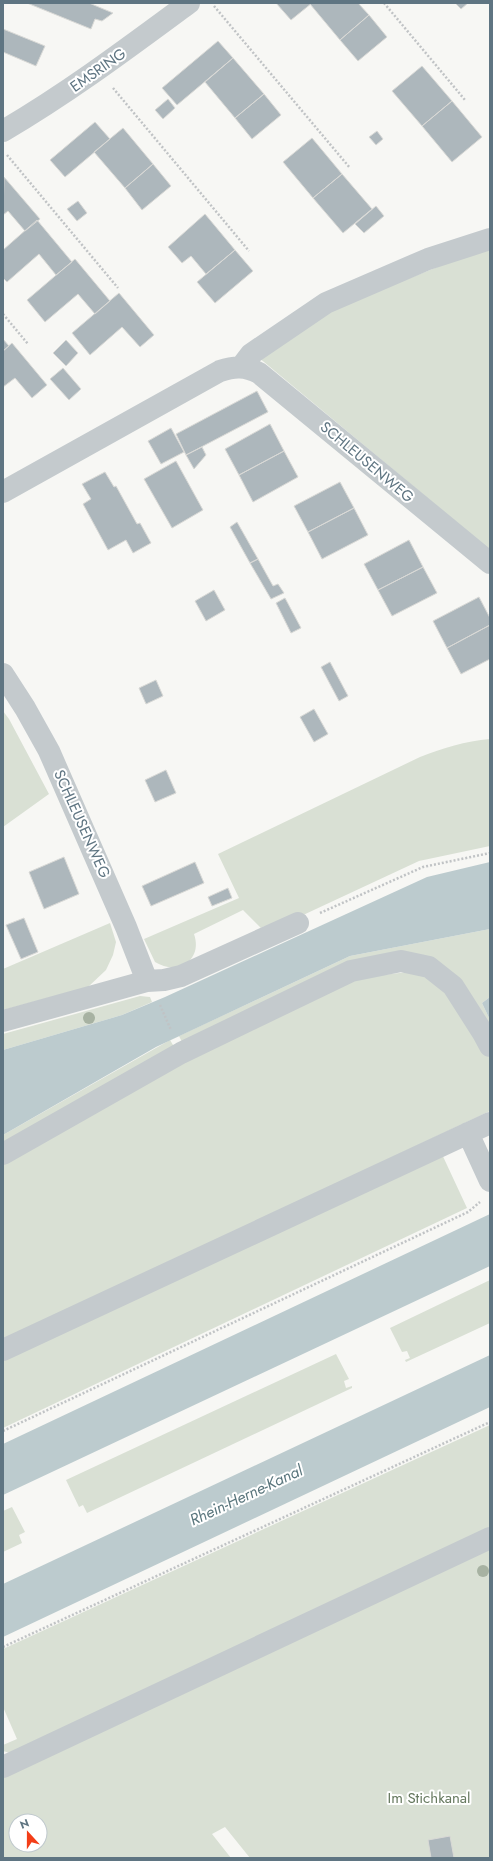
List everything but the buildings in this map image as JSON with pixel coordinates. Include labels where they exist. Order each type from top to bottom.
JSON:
[{"type":"street","name":"EMSRING","points":[[3,131],[49,104],[99,70],[189,3]]},
{"type":"street","points":[[241,367],[252,354],[326,303],[428,259],[490,239]]},
{"type":"street","name":"SCHLEUSENWEG","points":[[3,492],[220,371],[230,367],[250,368],[259,373],[490,563]]},
{"type":"street","name":"SCHLEUSENWEG","points":[[3,674],[50,751],[126,926],[147,981]]},
{"type":"street","points":[[3,1021],[147,981],[164,980],[180,976],[298,923]]},
{"type":"street","points":[[3,1154],[181,1053],[351,971],[401,961],[429,967],[453,986],[484,1033],[490,1046]]},
{"type":"street","points":[[3,1350],[490,1123]]},
{"type":"street","points":[[468,1133],[487,1189]]},
{"type":"street","points":[[3,1767],[490,1538]]},
{"type":"path","points":[[211,3],[350,168]]},
{"type":"path","points":[[384,3],[465,100]]},
{"type":"path","points":[[99,70],[249,251]]},
{"type":"path","points":[[3,150],[118,288]]},
{"type":"path","points":[[3,314],[28,344]]},
{"type":"path","points":[[298,923],[423,867],[490,853]]},
{"type":"path","points":[[158,1000],[172,1031]]},
{"type":"path","points":[[3,1431],[468,1212],[487,1189]]},
{"type":"path","points":[[3,1647],[490,1422]]},
{"type":"green space","points":[[490,246],[490,550],[258,357],[325,312]]},
{"type":"green space","points":[[3,711],[9,719],[49,794],[3,827]]},
{"type":"green space","points":[[490,739],[490,846],[419,861],[286,923],[261,928],[243,910],[194,934],[196,943],[195,951],[192,958],[186,963],[180,966],[172,967],[164,966],[155,962],[144,939],[239,898],[218,854],[420,757],[454,745]]},
{"type":"green space","points":[[110,923],[116,942],[113,955],[106,970],[88,987],[3,1010],[3,969]]},
{"type":"green space","points":[[490,929],[490,997],[482,1003],[490,1020],[490,1032],[420,956],[184,1046],[179,1036],[350,956]]},
{"type":"green space","points":[[408,972],[434,978],[467,1017],[490,1058],[490,1111],[3,1341],[3,1162],[168,1067],[357,978]]},
{"type":"green space","points":[[140,996],[150,997],[152,1002],[122,1015],[3,1050],[3,1034]]},
{"type":"green space","points":[[170,1040],[176,1050],[3,1149],[3,1135]]},
{"type":"green space","points":[[440,1150],[467,1208],[3,1428],[3,1357]]},
{"type":"green space","points":[[490,1280],[490,1323],[406,1362],[405,1360],[410,1358],[407,1351],[402,1352],[390,1328]]},
{"type":"green space","points":[[336,1354],[349,1379],[344,1381],[346,1388],[352,1386],[352,1388],[87,1513],[83,1505],[79,1507],[66,1480]]},
{"type":"green space","points":[[490,1425],[490,1530],[10,1753],[3,1751],[3,1745],[17,1739],[3,1707],[3,1649]]},
{"type":"green space","points":[[12,1507],[25,1532],[19,1535],[22,1543],[3,1552],[3,1511]]},
{"type":"green space","name":"Im Stichkanal","points":[[490,1545],[490,1858],[250,1858],[225,1827],[212,1834],[231,1858],[3,1858],[3,1774]]},
{"type":"water","points":[[490,862],[490,929],[350,956],[156,1047],[3,1135],[3,1050],[122,1015],[165,997],[427,877]]},
{"type":"water","points":[[490,997],[490,1020],[482,1003]]},
{"type":"water","points":[[490,1214],[490,1266],[3,1495],[3,1444]]},
{"type":"water","name":"Rhein-Herne-Kanal","points":[[490,1355],[490,1407],[3,1637],[3,1584]]}]
